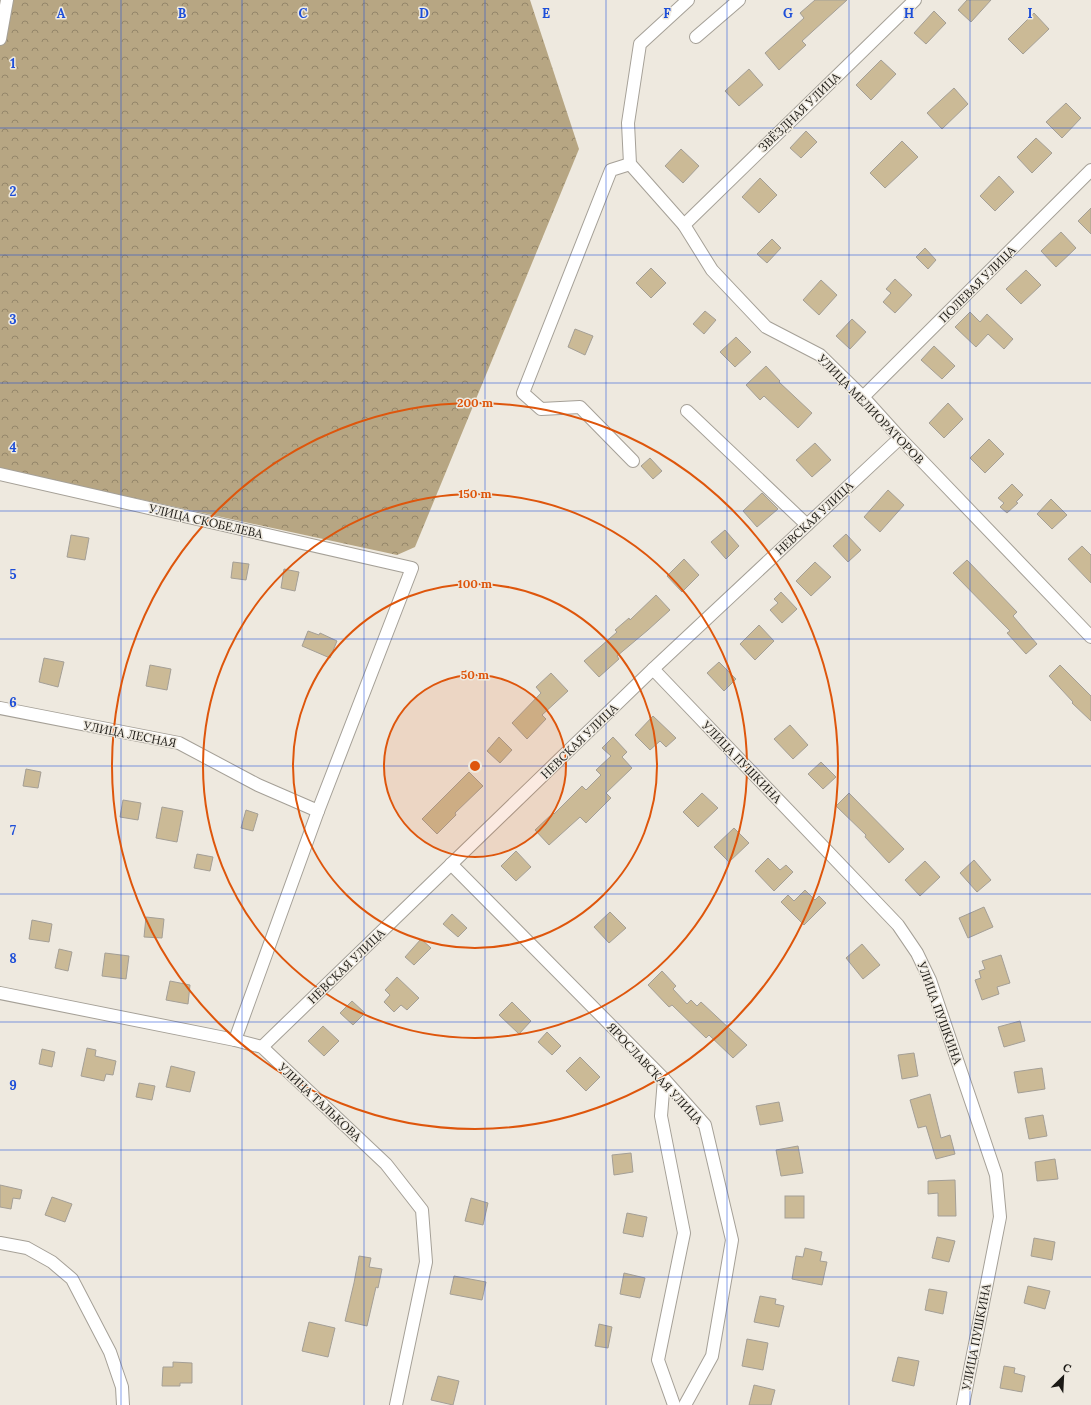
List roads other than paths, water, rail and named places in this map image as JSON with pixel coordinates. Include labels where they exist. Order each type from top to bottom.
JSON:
[{"type":"street","points":[[0,39],[7,0]]},
{"type":"street","points":[[633,461],[580,407],[540,409],[523,393],[611,170],[630,164],[628,123],[640,44],[688,0]]},
{"type":"street","points":[[696,37],[739,0]]},
{"type":"street","name":"ЗВЁЗДНАЯ УЛИЦА","points":[[684,225],[914,0]]},
{"type":"street","name":"УЛИЦА МЕЛИОРАТОРОВ","points":[[630,164],[684,225],[712,270],[766,327],[820,354],[863,397],[900,438],[1091,637]]},
{"type":"street","name":"ПОЛЕВАЯ УЛИЦА","points":[[863,397],[1091,170]]},
{"type":"street","points":[[687,411],[807,525]]},
{"type":"street","name":"НЕВСКАЯ УЛИЦА","points":[[262,1047],[653,669],[900,438]]},
{"type":"street","name":"УЛИЦА СКОБЕЛЕВА","points":[[0,474],[412,568],[318,811]]},
{"type":"street","name":"УЛИЦА ПУШКИНА","points":[[653,669],[898,925],[917,953],[930,980],[996,1175],[1000,1218],[963,1405]]},
{"type":"street","name":"УЛИЦА ЛЕСНАЯ","points":[[0,708],[179,743],[258,785],[318,811]]},
{"type":"street","points":[[236,1040],[318,811]]},
{"type":"street","name":"ЯРОСЛАВСКАЯ УЛИЦА","points":[[451,864],[664,1079],[705,1125],[732,1240],[712,1356],[685,1405]]},
{"type":"street","name":"УЛИЦА ТАЛЬКОВА","points":[[0,993],[236,1040],[262,1047],[386,1164],[422,1210],[426,1262],[396,1405]]},
{"type":"street","points":[[664,1079],[661,1116],[684,1233],[658,1360],[674,1405]]},
{"type":"street","points":[[0,1243],[27,1248],[52,1262],[72,1279],[110,1352],[122,1387],[123,1405]]}]
